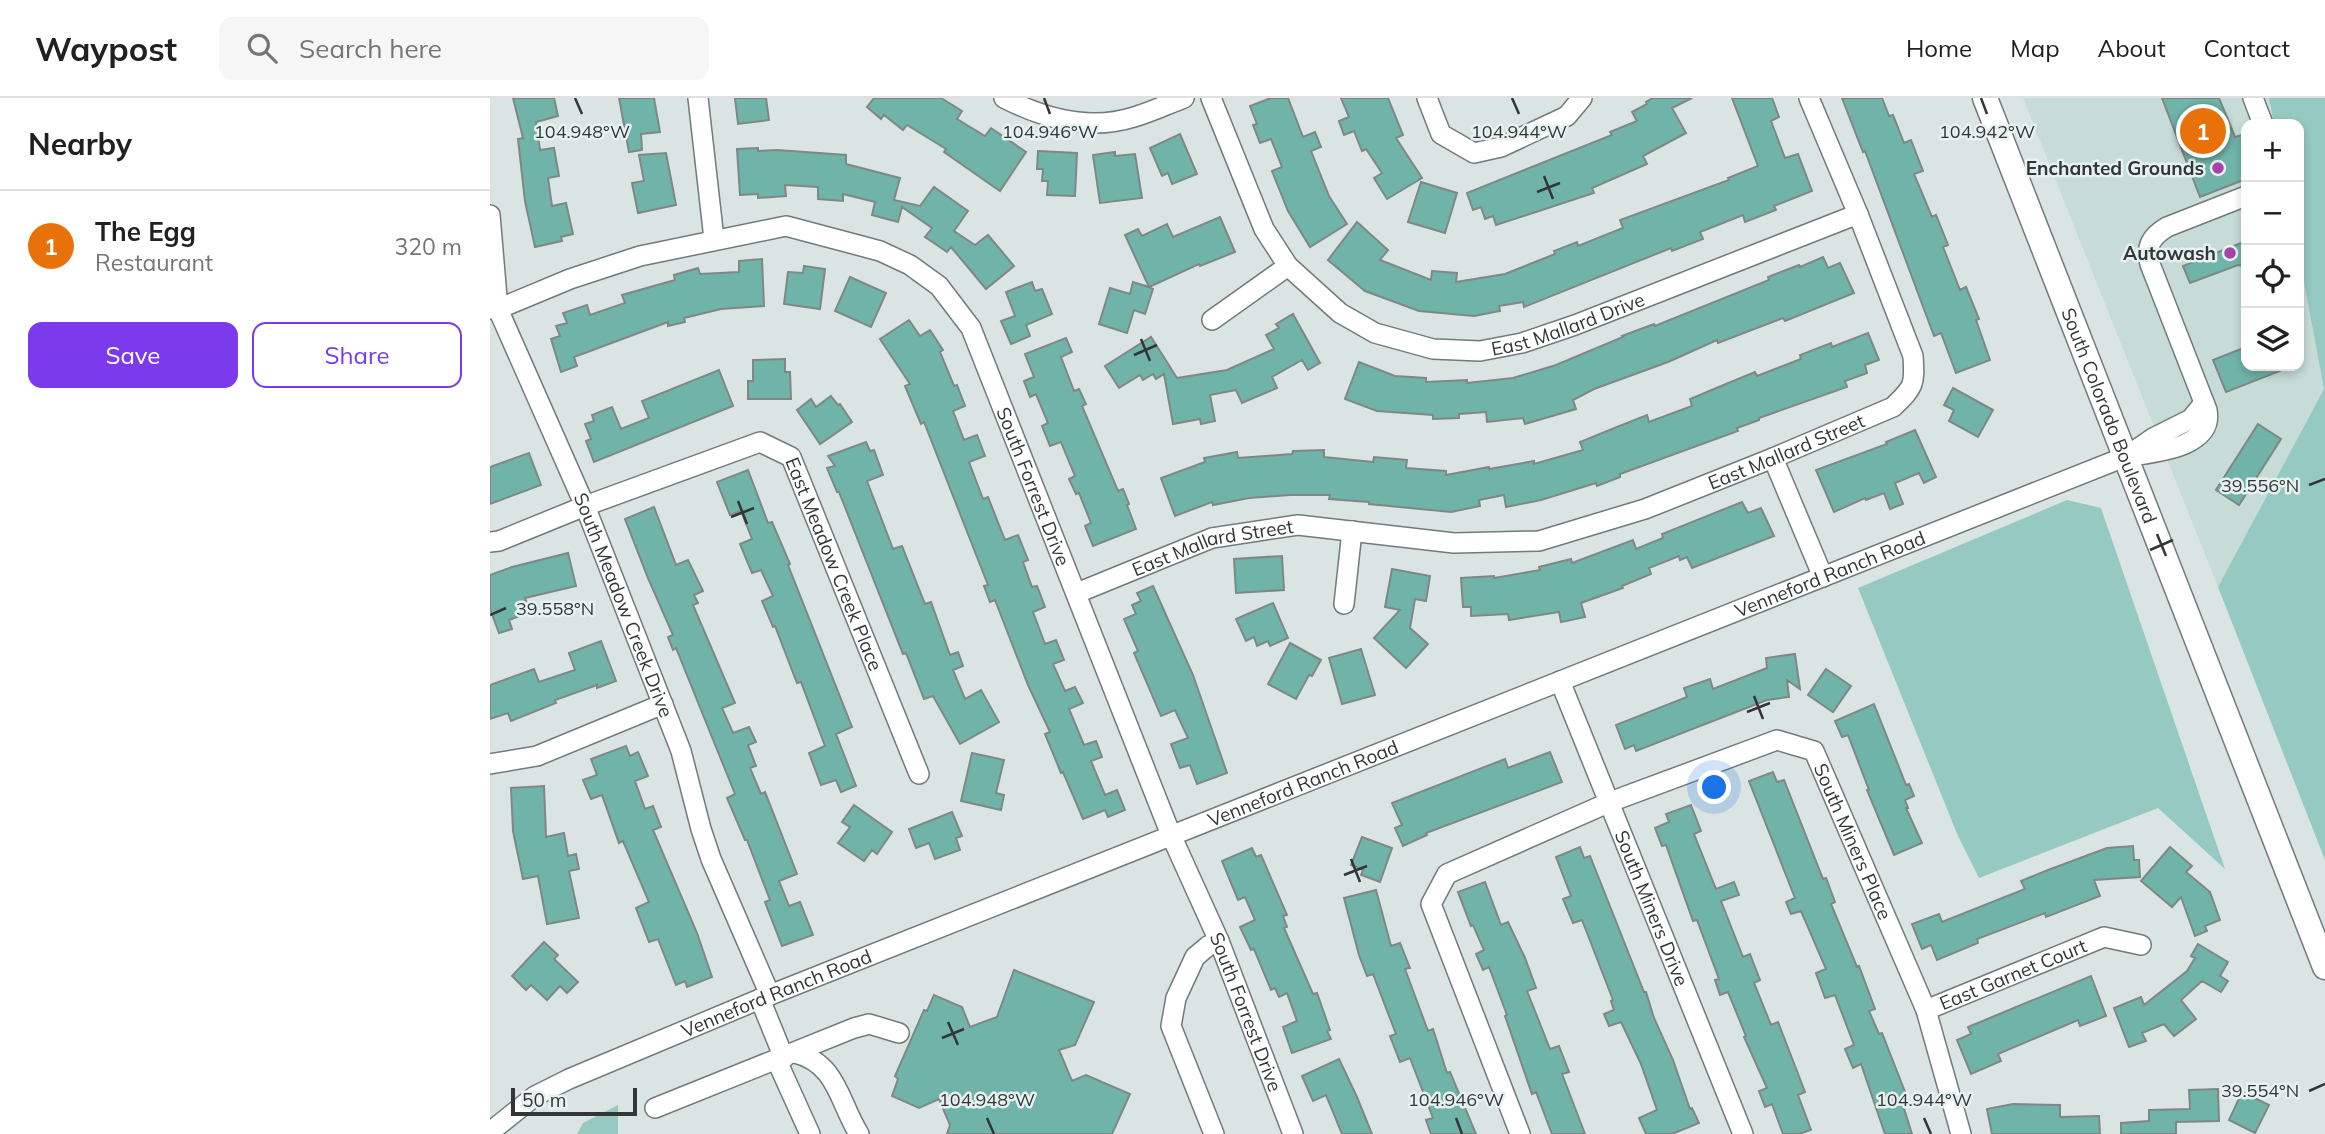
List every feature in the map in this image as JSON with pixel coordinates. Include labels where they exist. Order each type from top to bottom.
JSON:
[{"type":"main road","name":"South Colorado Boulevard","points":[[1986,98],[2325,967]]},
{"type":"street","points":[[698,98],[714,239]]},
{"type":"street","points":[[1004,98],[1050,118],[1089,123],[1131,118],[1184,98]]},
{"type":"street","name":"East Mallard Drive","points":[[1211,98],[1264,229],[1288,266],[1340,313],[1375,333],[1433,349],[1480,351],[1522,343],[1575,325],[1858,214]]},
{"type":"street","points":[[1427,98],[1441,134],[1474,153],[1501,147],[1567,116],[1583,98]]},
{"type":"street","name":"East Mallard Street","points":[[1077,593],[1212,538],[1298,525],[1454,543],[1539,541],[1645,509],[1893,407],[1905,396],[1915,380],[1913,356],[1858,214],[1808,98]]},
{"type":"street","points":[[2253,98],[2261,119]]},
{"type":"street","name":"Venneford Ranch Road","points":[[490,1132],[535,1096],[569,1079],[765,997],[2127,456],[2153,438],[2191,419],[2204,402],[2150,264],[2148,249],[2158,233],[2167,227],[2241,198]]},
{"type":"street","name":"South Meadow Creek Drive","points":[[490,215],[494,309],[585,506],[663,704],[681,751],[711,859],[765,997],[810,1134]]},
{"type":"street","name":"South Forrest Drive","points":[[494,309],[570,279],[640,256],[786,226],[880,251],[910,265],[939,286],[971,328],[1171,835],[1219,941],[1293,1134]]},
{"type":"street","points":[[1212,320],[1288,266]]},
{"type":"street","name":"East Meadow Creek Place","points":[[490,542],[499,541],[585,506],[760,442],[791,457],[919,774]]},
{"type":"street","points":[[1773,458],[1822,577]]},
{"type":"street","points":[[1344,604],[1352,531]]},
{"type":"street","name":"South Miners Drive","points":[[1560,681],[1743,1134]]},
{"type":"street","points":[[490,764],[537,756],[663,704]]},
{"type":"street","name":"South Miners Place","points":[[1610,802],[1777,740],[1814,751],[1926,1010],[1961,1134]]},
{"type":"street","points":[[1520,1134],[1431,904],[1447,874],[1610,802]]},
{"type":"street","name":"East Garnet Court","points":[[1926,1010],[2104,937],[2141,945]]},
{"type":"street","points":[[1214,1134],[1171,1026],[1176,998],[1195,957],[1219,941]]},
{"type":"street","points":[[656,1108],[869,1024],[899,1033]]},
{"type":"street","points":[[785,1057],[807,1056],[828,1071],[859,1134]]},
{"type":"shaded area","points":[[2023,98],[2269,98],[2273,119],[2241,119],[2241,371],[2304,371],[2304,283],[2324,389],[2218,587]]},
{"type":"green space","points":[[2269,98],[2325,98],[2325,860],[2218,587],[2324,389],[2304,283],[2304,119],[2273,119]]},
{"type":"green space","points":[[2067,500],[2101,508],[2225,869],[2158,808],[1979,878],[1958,836],[1858,588]]},
{"type":"green space","points":[[618,1105],[618,1134],[577,1134],[583,1123]]},
{"type":"building","points":[[513,98],[554,98],[558,116],[536,122],[540,150],[554,148],[559,176],[548,178],[552,206],[566,203],[573,234],[561,237],[562,241],[535,247],[525,201],[518,139],[523,138]]},
{"type":"building","points":[[619,98],[654,98],[660,132],[641,134],[642,150],[629,152]]},
{"type":"building","points":[[735,98],[766,98],[769,120],[738,124]]},
{"type":"building","points":[[874,98],[941,98],[962,111],[957,119],[985,136],[991,128],[1026,152],[1000,191],[944,152],[946,149],[907,125],[903,130],[884,115],[881,119],[867,107]]},
{"type":"building","points":[[1271,98],[1288,98],[1303,137],[1315,132],[1321,147],[1311,151],[1329,196],[1347,224],[1310,247],[1288,211],[1272,171],[1282,167],[1271,139],[1260,143],[1253,125],[1257,124],[1250,106]]},
{"type":"building","points":[[1341,98],[1388,98],[1403,135],[1396,138],[1422,178],[1387,199],[1374,178],[1382,173],[1366,149],[1362,151],[1354,131],[1344,135],[1339,121],[1349,117]]},
{"type":"building","points":[[1653,98],[1692,98],[1672,108],[1686,133],[1643,156],[1647,164],[1592,188],[1594,193],[1496,225],[1493,216],[1485,219],[1481,207],[1473,210],[1467,193],[1612,135],[1610,132],[1637,121],[1632,112]]},
{"type":"building","points":[[1732,98],[1772,98],[1779,117],[1771,121],[1785,158],[1798,154],[1812,191],[1774,206],[1776,210],[1745,222],[1743,215],[1700,232],[1703,239],[1672,251],[1671,248],[1524,307],[1523,302],[1499,306],[1500,311],[1474,316],[1419,311],[1365,291],[1328,260],[1357,222],[1388,250],[1380,260],[1431,280],[1432,271],[1457,273],[1456,282],[1505,274],[1577,242],[1578,246],[1623,228],[1620,220],[1729,180],[1728,178],[1758,166]]},
{"type":"building","points":[[1842,98],[1882,98],[1889,116],[1893,115],[1904,143],[1911,140],[1923,171],[1914,174],[1932,217],[1936,215],[1948,245],[1943,247],[1960,290],[1966,287],[1979,319],[1976,320],[1990,360],[1956,373],[1941,333],[1934,336],[1865,151],[1863,152]]},
{"type":"building","points":[[2162,98],[2219,98],[2235,137],[2241,135],[2241,181],[2200,197]]},
{"type":"building","points":[[1180,134],[1197,174],[1172,184],[1168,173],[1162,176],[1150,148]]},
{"type":"building","points":[[758,148],[758,151],[846,155],[846,164],[900,178],[894,200],[920,206],[934,187],[968,211],[954,231],[975,245],[988,235],[1014,266],[986,289],[951,247],[947,252],[925,237],[932,228],[902,207],[898,222],[872,215],[875,202],[843,194],[843,201],[818,199],[818,187],[785,185],[786,196],[758,198],[758,194],[740,195],[737,149]]},
{"type":"building","points":[[1038,151],[1077,153],[1075,196],[1047,195],[1048,181],[1042,181],[1043,169],[1037,169]]},
{"type":"building","points":[[1115,152],[1115,156],[1135,154],[1142,198],[1100,203],[1093,155]]},
{"type":"building","points":[[666,153],[676,205],[638,213],[632,183],[644,181],[639,155]]},
{"type":"building","points":[[1421,182],[1457,193],[1445,233],[1408,222]]},
{"type":"building","points":[[1220,217],[1235,252],[1200,266],[1199,264],[1149,287],[1125,235],[1138,229],[1142,236],[1167,224],[1173,237]]},
{"type":"building","name":"Autowash","points":[[2241,243],[2241,265],[2190,283],[2183,266]]},
{"type":"building","points":[[1823,257],[1828,268],[1840,263],[1854,293],[1785,321],[1783,318],[1718,343],[1717,340],[1668,362],[1594,389],[1573,400],[1576,409],[1525,424],[1523,418],[1487,422],[1486,412],[1459,414],[1459,418],[1433,419],[1433,415],[1377,411],[1345,399],[1359,362],[1395,376],[1426,378],[1426,382],[1467,380],[1467,383],[1513,378],[1556,365],[1622,336],[1654,324],[1655,326],[1769,280],[1768,277]]},
{"type":"building","points":[[762,259],[764,306],[721,309],[684,318],[685,322],[668,326],[668,322],[574,357],[577,366],[561,372],[551,339],[560,336],[556,326],[567,323],[563,313],[587,305],[590,315],[625,303],[622,295],[675,280],[674,275],[698,268],[700,274],[739,272],[739,261]]},
{"type":"building","points":[[804,266],[825,269],[820,309],[784,304],[788,272],[803,273]]},
{"type":"building","points":[[850,277],[886,293],[871,327],[835,311]]},
{"type":"building","points":[[1032,282],[1035,291],[1042,289],[1052,314],[1026,325],[1030,336],[1011,344],[1001,321],[1015,316],[1006,292]]},
{"type":"building","points":[[1133,282],[1153,289],[1145,314],[1134,310],[1127,333],[1099,324],[1110,288],[1130,294]]},
{"type":"building","points":[[1293,314],[1320,363],[1308,370],[1302,360],[1272,377],[1277,388],[1242,403],[1236,390],[1210,395],[1215,421],[1201,424],[1200,419],[1173,424],[1164,374],[1156,379],[1153,374],[1143,380],[1140,375],[1119,388],[1105,366],[1151,337],[1177,378],[1227,370],[1274,349],[1266,335],[1279,328],[1276,324]]},
{"type":"building","points":[[909,320],[920,336],[930,330],[943,350],[940,352],[965,406],[953,411],[964,440],[977,435],[985,456],[969,462],[983,499],[988,497],[1005,540],[1018,535],[1028,560],[1023,562],[1032,587],[1037,586],[1045,607],[1033,612],[1045,644],[1056,640],[1064,660],[1053,664],[1065,691],[1075,687],[1083,703],[1069,709],[1084,745],[1096,741],[1102,757],[1091,761],[1105,795],[1117,790],[1125,810],[1108,817],[1105,810],[1083,819],[1063,772],[1061,773],[1045,734],[1050,732],[1028,685],[995,600],[990,602],[984,586],[988,585],[924,422],[921,424],[905,386],[910,384],[880,339]]},
{"type":"building","points":[[1868,333],[1879,360],[1865,365],[1867,373],[1845,381],[1847,387],[1759,418],[1737,428],[1738,431],[1620,474],[1620,477],[1597,486],[1596,483],[1541,500],[1506,507],[1504,495],[1479,500],[1480,506],[1451,512],[1329,499],[1330,495],[1290,495],[1249,498],[1213,505],[1212,502],[1175,516],[1161,478],[1205,462],[1204,458],[1237,452],[1238,458],[1324,450],[1324,457],[1373,462],[1374,457],[1407,460],[1406,468],[1446,471],[1446,475],[1534,461],[1534,464],[1583,450],[1580,442],[1647,415],[1649,422],[1692,406],[1690,399],[1755,372],[1757,376],[1801,359],[1800,355],[1831,343],[1832,347]]},
{"type":"building","points":[[1066,338],[1072,352],[1061,357],[1074,391],[1079,389],[1086,404],[1082,406],[1118,491],[1123,489],[1136,529],[1093,546],[1085,526],[1091,523],[1079,493],[1076,494],[1069,479],[1075,476],[1061,442],[1050,446],[1042,426],[1048,423],[1036,394],[1030,397],[1024,381],[1034,377],[1025,354]]},
{"type":"building","points":[[2241,349],[2241,371],[2280,371],[2226,392],[2213,360]]},
{"type":"building","points":[[785,359],[785,372],[790,372],[791,399],[748,399],[748,381],[753,381],[753,360]]},
{"type":"building","points":[[719,370],[733,406],[594,462],[586,441],[591,439],[585,424],[594,421],[592,415],[612,407],[621,429],[649,418],[642,401]]},
{"type":"building","points":[[1953,388],[1993,410],[1978,437],[1949,421],[1954,410],[1944,405]]},
{"type":"building","points":[[831,396],[852,422],[820,444],[797,410],[811,399],[816,407]]},
{"type":"building","points":[[2258,424],[2281,439],[2239,505],[2216,490]]},
{"type":"building","points":[[1915,430],[1936,477],[1924,483],[1919,473],[1895,483],[1903,504],[1890,509],[1884,493],[1834,512],[1816,470],[1887,444],[1886,442]]},
{"type":"building","points":[[866,442],[870,451],[874,450],[883,475],[867,481],[893,549],[902,546],[925,604],[931,602],[950,655],[958,652],[963,666],[953,670],[965,699],[981,690],[999,722],[960,744],[933,696],[924,699],[827,468],[835,466],[828,456]]},
{"type":"building","points":[[529,453],[541,485],[490,504],[490,467]]},
{"type":"building","points":[[748,470],[768,523],[772,522],[790,564],[788,565],[852,727],[836,734],[856,786],[841,792],[836,780],[821,785],[809,753],[825,746],[801,682],[797,683],[775,626],[773,627],[762,601],[773,596],[761,570],[752,573],[740,544],[752,539],[741,511],[730,515],[717,482]]},
{"type":"building","points":[[1742,502],[1748,513],[1761,508],[1774,536],[1692,568],[1687,557],[1680,560],[1679,556],[1649,568],[1651,574],[1622,586],[1623,588],[1581,603],[1585,617],[1561,622],[1559,612],[1509,620],[1508,614],[1471,616],[1471,607],[1463,607],[1461,578],[1494,578],[1540,570],[1539,567],[1571,559],[1572,563],[1633,540],[1636,549],[1663,538],[1662,534]]},
{"type":"building","points":[[654,507],[676,565],[688,560],[703,591],[694,595],[698,603],[693,605],[735,703],[722,708],[733,733],[749,727],[756,742],[748,745],[756,766],[750,768],[761,794],[765,792],[797,874],[779,881],[789,906],[800,902],[813,935],[782,946],[765,902],[770,900],[747,840],[727,798],[735,794],[676,648],[673,650],[668,637],[673,635],[625,519]]},
{"type":"building","points":[[568,553],[576,586],[525,598],[530,612],[509,620],[512,629],[499,633],[490,609],[490,575]]},
{"type":"building","points":[[1282,556],[1284,590],[1236,593],[1234,559]]},
{"type":"building","points":[[1392,569],[1430,576],[1426,601],[1415,599],[1410,628],[1428,644],[1406,668],[1374,638],[1400,610],[1385,607]]},
{"type":"building","points":[[1153,586],[1193,675],[1227,773],[1197,784],[1190,765],[1180,768],[1171,744],[1188,738],[1175,710],[1161,716],[1134,653],[1138,651],[1124,619],[1136,614],[1132,605],[1141,601],[1137,593]]},
{"type":"building","points":[[1273,603],[1288,638],[1270,646],[1268,641],[1257,646],[1254,637],[1246,641],[1236,619]]},
{"type":"building","points":[[601,641],[616,681],[555,700],[556,703],[511,721],[508,713],[490,719],[490,685],[534,669],[539,682],[575,670],[569,653]]},
{"type":"building","points":[[1290,643],[1321,660],[1296,699],[1268,684]]},
{"type":"building","points":[[1361,649],[1375,695],[1342,704],[1329,658]]},
{"type":"building","points":[[1795,654],[1800,689],[1787,680],[1789,697],[1767,700],[1636,751],[1634,745],[1625,749],[1616,725],[1687,697],[1684,688],[1710,679],[1713,689],[1767,668],[1766,658]]},
{"type":"building","points":[[1826,669],[1851,686],[1833,712],[1808,695]]},
{"type":"building","points":[[1874,704],[1906,785],[1909,784],[1914,796],[1905,800],[1906,808],[1922,843],[1894,855],[1848,735],[1842,737],[1835,721]]},
{"type":"building","points":[[626,746],[630,756],[638,752],[648,776],[635,781],[645,809],[653,806],[661,827],[653,830],[697,933],[712,977],[687,987],[685,981],[676,985],[658,939],[649,942],[636,908],[649,902],[623,841],[619,843],[602,795],[591,799],[583,780],[597,775],[591,759]]},
{"type":"building","points":[[1550,752],[1562,782],[1426,833],[1427,835],[1403,846],[1395,828],[1402,825],[1392,803],[1505,759],[1508,768]]},
{"type":"building","points":[[972,753],[1004,760],[996,793],[1004,795],[1001,810],[961,801]]},
{"type":"building","points":[[1773,772],[1777,782],[1784,780],[1823,879],[1826,878],[1835,902],[1831,904],[1875,1009],[1869,1011],[1879,1034],[1882,1033],[1907,1097],[1901,1099],[1912,1134],[1885,1134],[1861,1064],[1853,1068],[1845,1049],[1854,1045],[1835,995],[1825,998],[1816,973],[1826,969],[1801,911],[1791,914],[1786,902],[1795,898],[1749,781]]},
{"type":"building","points":[[544,786],[546,837],[564,833],[568,856],[576,854],[579,869],[569,871],[579,918],[547,924],[538,876],[523,879],[513,831],[511,788]]},
{"type":"building","points":[[854,805],[892,832],[877,854],[872,850],[864,861],[838,843],[850,827],[842,822]]},
{"type":"building","points":[[1691,805],[1701,831],[1694,834],[1716,889],[1734,882],[1739,895],[1721,901],[1743,957],[1750,954],[1760,980],[1754,983],[1771,1025],[1778,1022],[1805,1092],[1798,1095],[1811,1130],[1799,1134],[1783,1134],[1772,1104],[1765,1107],[1759,1091],[1767,1088],[1744,1037],[1746,1036],[1728,992],[1720,995],[1715,980],[1719,979],[1697,920],[1693,921],[1666,845],[1662,846],[1655,828],[1669,822],[1666,814]]},
{"type":"building","points":[[952,812],[962,836],[956,838],[960,850],[935,859],[929,843],[916,848],[909,829]]},
{"type":"building","points":[[1362,837],[1392,848],[1380,882],[1361,875],[1363,870],[1351,865]]},
{"type":"building","points":[[2133,846],[2134,860],[2139,860],[2140,877],[2094,880],[2100,896],[2046,917],[2045,913],[1977,939],[1978,943],[1937,960],[1931,945],[1922,949],[1912,924],[1939,914],[1942,922],[2025,889],[2021,881],[2048,870],[2107,848]]},
{"type":"building","points":[[1580,847],[1584,858],[1590,856],[1673,1060],[1690,1109],[1692,1108],[1699,1123],[1672,1134],[1646,1134],[1639,1118],[1657,1110],[1641,1064],[1621,1022],[1609,1026],[1604,1014],[1614,1010],[1613,1000],[1582,920],[1573,923],[1563,899],[1571,896],[1556,857]]},
{"type":"building","points":[[2170,847],[2192,866],[2186,872],[2210,892],[2220,920],[2205,926],[2207,931],[2195,936],[2181,897],[2172,907],[2141,881]]},
{"type":"building","points":[[1252,848],[1256,857],[1261,855],[1287,915],[1283,916],[1287,927],[1284,928],[1313,994],[1317,993],[1330,1030],[1327,1031],[1331,1039],[1292,1053],[1283,1027],[1297,1021],[1287,993],[1279,997],[1275,988],[1271,990],[1254,949],[1251,950],[1240,927],[1255,920],[1245,897],[1238,900],[1222,861]]},
{"type":"building","points":[[1485,882],[1501,925],[1508,922],[1525,958],[1536,988],[1527,991],[1550,1049],[1559,1046],[1569,1072],[1562,1074],[1585,1134],[1552,1134],[1536,1092],[1532,1094],[1489,967],[1483,970],[1476,954],[1484,950],[1458,892]]},
{"type":"building","points":[[1376,890],[1391,946],[1400,943],[1410,968],[1405,969],[1428,1031],[1433,1029],[1447,1073],[1450,1072],[1476,1134],[1431,1134],[1426,1120],[1433,1118],[1410,1058],[1400,1062],[1390,1036],[1396,1034],[1373,974],[1367,976],[1344,898]]},
{"type":"building","points":[[544,942],[558,955],[554,959],[578,982],[567,993],[560,986],[547,1000],[531,985],[526,990],[512,976]]},
{"type":"building","points":[[2198,944],[2228,962],[2220,976],[2228,981],[2221,992],[2202,981],[2181,1000],[2196,1019],[2174,1036],[2164,1024],[2142,1033],[2146,1041],[2129,1047],[2114,1008],[2141,997],[2144,1005],[2187,971],[2195,958],[2191,956]]},
{"type":"building","points":[[1014,970],[1094,1002],[1075,1045],[1059,1050],[1072,1081],[1086,1075],[1130,1094],[1112,1134],[947,1134],[950,1125],[939,1099],[919,1108],[892,1096],[898,1079],[895,1076],[924,1010],[927,1011],[934,995],[962,1007],[970,1027],[997,1017]]},
{"type":"building","points":[[2091,976],[2106,1016],[2080,1026],[2078,1020],[1998,1054],[2001,1061],[1971,1074],[1957,1040],[1971,1034],[1968,1027]]},
{"type":"building","points":[[1339,1059],[1372,1134],[1342,1134],[1326,1095],[1313,1101],[1302,1076]]},
{"type":"building","points":[[2218,1089],[2219,1121],[2176,1122],[2176,1134],[2121,1134],[2121,1123],[2149,1121],[2149,1110],[2190,1109],[2189,1090]]},
{"type":"building","points":[[2242,1092],[2269,1105],[2255,1133],[2229,1120]]},
{"type":"building","points":[[2013,1104],[2060,1105],[2060,1117],[2099,1116],[2100,1134],[1992,1134],[1987,1109]]},
{"type":"place","name":"The Egg","points":[[2203,131]]},
{"type":"place","name":"Enchanted Grounds","points":[[2218,168]]},
{"type":"place","name":"Autowash","points":[[2230,253]]}]
